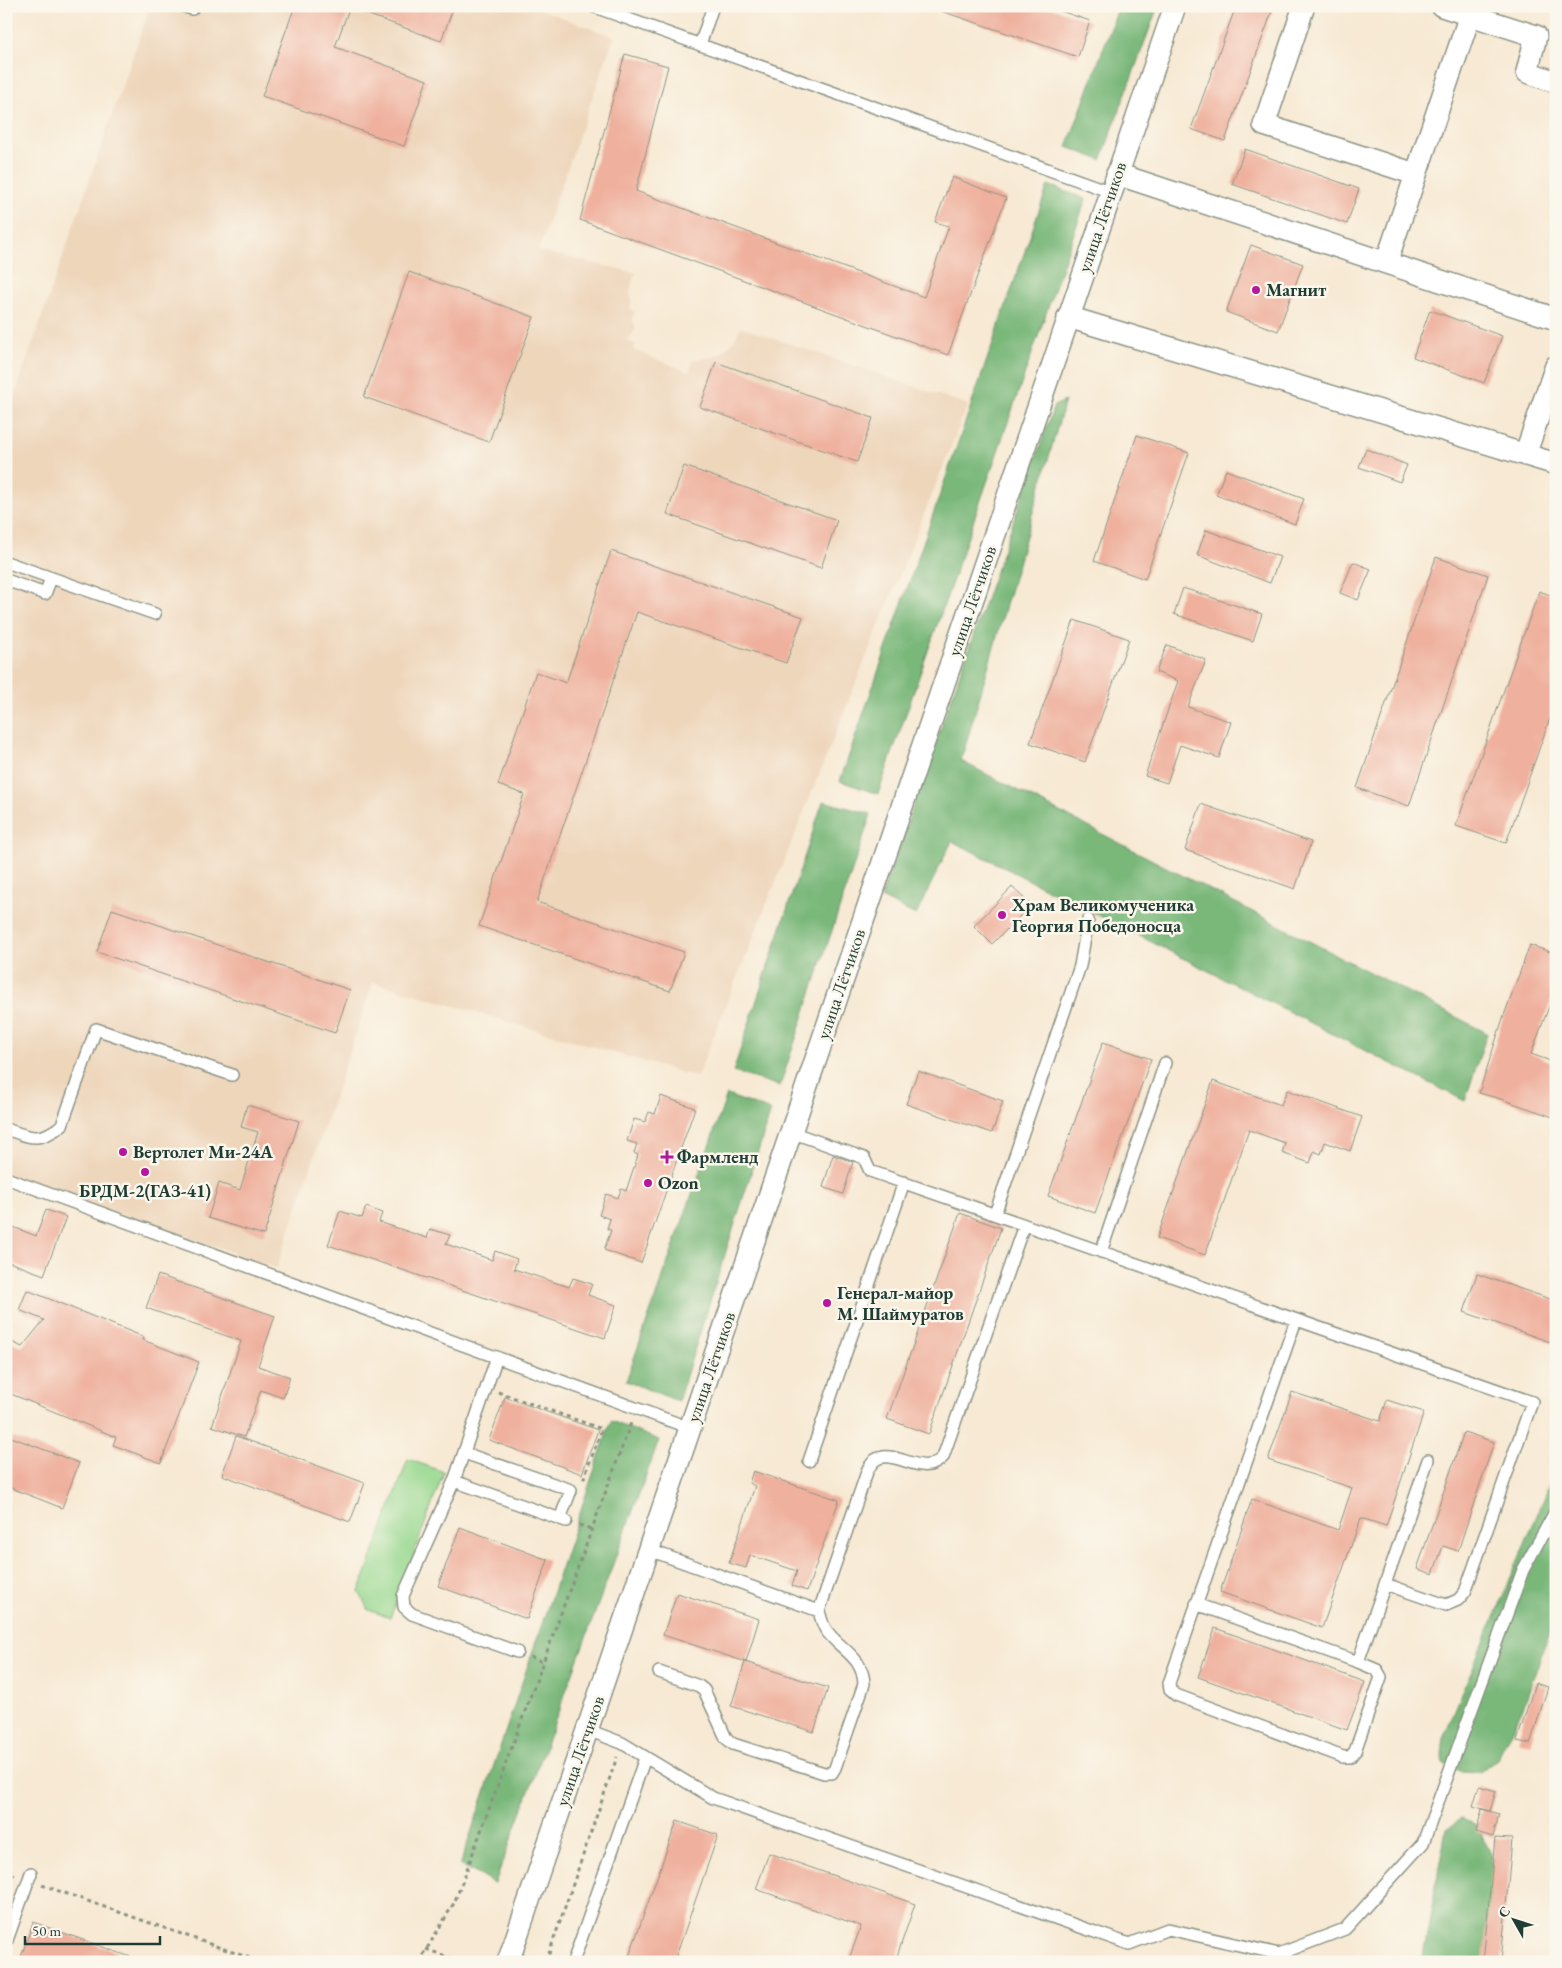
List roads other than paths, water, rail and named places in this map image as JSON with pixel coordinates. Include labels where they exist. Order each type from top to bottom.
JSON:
[{"type":"street","name":"улица Лётчиков","points":[[508,1962],[1175,6]]},
{"type":"street","points":[[1304,6],[1264,125],[1415,174]]},
{"type":"street","points":[[1442,6],[1536,36],[1527,72],[1556,82]]},
{"type":"street","points":[[1386,263],[1470,15]]},
{"type":"street","points":[[1114,183],[1386,263],[1556,319]]},
{"type":"street","points":[[1068,317],[1556,464]]},
{"type":"street","points":[[1526,455],[1556,366]]},
{"type":"lane","points":[[592,6],[700,45],[1114,183]]},
{"type":"lane","points":[[700,45],[713,6]]},
{"type":"lane","points":[[6,562],[155,614]]},
{"type":"lane","points":[[6,580],[44,594],[51,578]]},
{"type":"lane","points":[[995,1214],[1080,966],[1088,920]]},
{"type":"lane","points":[[6,1129],[32,1138],[49,1135],[62,1125],[96,1029],[232,1075]]},
{"type":"lane","points":[[1101,1252],[1165,1063]]},
{"type":"lane","points":[[791,1132],[864,1158],[870,1171],[1532,1402],[1465,1592],[1458,1600],[1446,1605],[1385,1584]]},
{"type":"lane","points":[[6,1178],[690,1428]]},
{"type":"lane","points":[[809,1461],[904,1182]]},
{"type":"lane","points":[[659,1672],[699,1686],[704,1690],[726,1738],[733,1744],[824,1774],[832,1773],[864,1684],[860,1664],[827,1631],[822,1624],[820,1611],[868,1469],[875,1460],[885,1457],[928,1466],[936,1464],[942,1457],[1024,1225]]},
{"type":"lane","points":[[1196,1604],[1377,1670],[1381,1676],[1355,1751],[1350,1757],[1344,1757],[1176,1695],[1170,1690],[1169,1683],[1196,1604],[1296,1320]]},
{"type":"lane","points":[[497,1357],[454,1481],[404,1596],[404,1607],[412,1614],[517,1652]]},
{"type":"lane","points":[[454,1481],[563,1520],[571,1490],[464,1453]]},
{"type":"lane","points":[[1358,1662],[1428,1460]]},
{"type":"lane","points":[[588,1730],[622,1743],[711,1797],[1129,1944],[1168,1929],[1279,1954],[1345,1929],[1423,1843],[1522,1570],[1556,1510]]},
{"type":"lane","points":[[649,1550],[820,1611]]},
{"type":"lane","points":[[573,1962],[645,1758]]},
{"type":"lane","points":[[6,1942],[30,1877]]},
{"type":"place","name":"Магнит","points":[[1256,290]]},
{"type":"place","name":"Храм Великомученика Георгия Победоносца","points":[[1002,915]]},
{"type":"place","name":"Вертолет Ми-24А","points":[[123,1152]]},
{"type":"place","name":"Фармленд","points":[[667,1157]]},
{"type":"place","name":"БРДМ-2(ГАЗ-41)","points":[[145,1172]]},
{"type":"place","name":"Ozon","points":[[648,1183]]},
{"type":"place","name":"Генерал-майор М. Шаймуратов","points":[[827,1303]]}]
